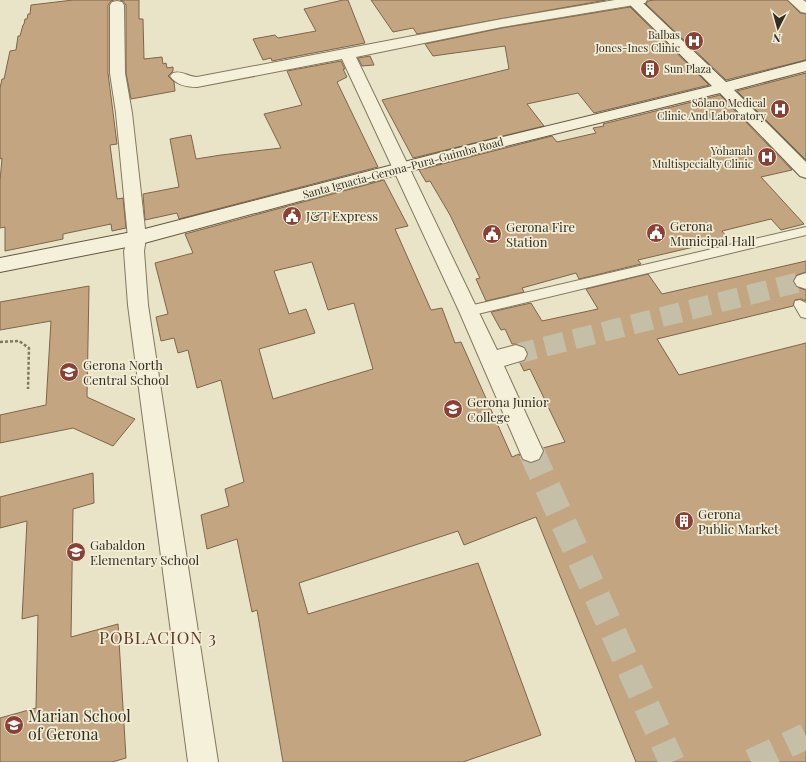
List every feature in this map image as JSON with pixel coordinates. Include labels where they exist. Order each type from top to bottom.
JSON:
[{"type":"street","points":[[178,76],[189,82],[197,82],[502,23],[635,0],[806,172]]},
{"type":"street","points":[[795,0],[806,9]]},
{"type":"street","points":[[117,5],[117,71],[124,113],[137,238],[134,251],[138,305],[203,762]]},
{"type":"street","points":[[347,54],[469,311],[531,451]]},
{"type":"street","name":"Santa Ignacia-Gerona-Pura-Guimba Road","points":[[0,265],[137,238],[538,132],[723,88],[806,66]]},
{"type":"street","points":[[490,361],[516,354]]},
{"type":"lane","points":[[469,311],[806,231]]},
{"type":"path","points":[[0,342],[19,341],[29,348],[28,389]]},
{"type":"building","points":[[73,0],[114,0],[108,5],[108,73],[117,144],[110,145],[117,199],[123,198],[126,228],[112,231],[111,224],[63,234],[63,239],[5,251],[5,227],[0,228],[0,181],[2,158],[0,159],[0,88],[2,79],[4,79],[10,51],[16,50],[18,36],[20,36],[25,19],[27,19],[28,14],[30,14],[31,5]]},
{"type":"building","points":[[120,0],[139,0],[139,19],[143,19],[144,59],[162,57],[163,64],[166,63],[167,68],[173,67],[173,71],[168,76],[174,82],[175,91],[131,99],[126,73],[126,5]]},
{"type":"building","points":[[348,0],[365,43],[272,61],[271,58],[263,60],[253,39],[275,35],[278,38],[316,31],[304,9]]},
{"type":"building","points":[[371,0],[606,0],[417,34],[413,28],[393,32]]},
{"type":"building","points":[[787,0],[800,13],[806,14],[806,60],[726,80],[646,4],[648,1]]},
{"type":"building","points":[[630,7],[709,85],[594,113],[578,93],[527,104],[544,126],[413,158],[382,100],[509,69],[505,46],[433,56],[425,44],[502,28]]},
{"type":"building","points":[[370,56],[374,65],[362,66],[358,58]]},
{"type":"building","points":[[341,61],[347,77],[337,82],[378,167],[179,219],[177,213],[145,220],[143,194],[179,187],[170,139],[191,135],[196,159],[281,148],[264,114],[302,105],[287,71]]},
{"type":"building","points":[[806,73],[806,160],[737,91]]},
{"type":"building","points":[[720,95],[792,170],[761,177],[804,224],[781,230],[771,219],[722,231],[728,239],[638,260],[641,264],[579,279],[576,273],[522,288],[524,292],[486,301],[476,279],[480,278],[450,215],[430,181],[426,182],[419,170],[552,136],[557,142],[596,133],[593,128],[604,126],[603,124]]},
{"type":"building","points":[[384,180],[408,226],[395,229],[431,310],[442,308],[455,343],[461,342],[512,457],[519,454],[522,460],[530,463],[540,460],[544,452],[543,448],[565,442],[530,369],[524,371],[520,363],[525,361],[528,355],[525,347],[512,344],[505,329],[501,330],[491,312],[531,303],[542,321],[598,309],[586,289],[648,274],[662,294],[806,261],[806,272],[797,275],[793,280],[797,287],[806,290],[806,301],[801,299],[795,300],[793,306],[657,339],[679,375],[806,343],[806,762],[636,762],[536,517],[464,545],[458,531],[299,583],[308,614],[478,563],[541,735],[463,762],[283,762],[257,610],[252,612],[237,539],[207,549],[201,515],[229,506],[225,489],[244,482],[221,380],[197,388],[188,350],[178,353],[174,338],[161,341],[156,317],[168,314],[155,263],[193,253],[185,234]],"holes":[[[312,262],[328,310],[354,303],[373,369],[273,399],[259,349],[315,333],[306,309],[289,314],[274,271]]]},
{"type":"building","points":[[89,286],[87,397],[135,419],[113,446],[73,428],[0,443],[0,415],[46,405],[51,321],[0,330],[0,302]]},
{"type":"building","points":[[93,473],[94,503],[73,509],[71,637],[118,624],[126,758],[112,762],[0,762],[0,718],[36,708],[38,615],[22,619],[27,521],[0,528],[0,497]]},
{"type":"tunnel","points":[[516,354],[804,281]]},
{"type":"tunnel","points":[[531,451],[672,762]]},
{"type":"tunnel","points":[[751,762],[806,736]]},
{"type":"place","name":"Balbas Jones-Ines Clinic","points":[[694,41]]},
{"type":"place","name":"Sun Plaza","points":[[650,69]]},
{"type":"place","name":"Solano Medical Clinic And Laboratory","points":[[780,109]]},
{"type":"place","name":"Yohanah Multispecialty Clinic","points":[[767,157]]},
{"type":"place","name":"J&T Express","points":[[292,216]]},
{"type":"place","name":"Gerona Municipal Hall","points":[[656,233]]},
{"type":"place","name":"Gerona Fire Station","points":[[492,234]]},
{"type":"place","name":"Gerona North Central School","points":[[69,372]]},
{"type":"place","name":"Gerona Junior College","points":[[453,409]]},
{"type":"place","name":"Gerona Public Market","points":[[684,521]]},
{"type":"place","name":"Gabaldon Elementary School","points":[[76,552]]},
{"type":"place","name":"Marian School of Gerona","points":[[14,725]]},
{"type":"district","name":"POBLACION 3","points":[[158,638]]}]
